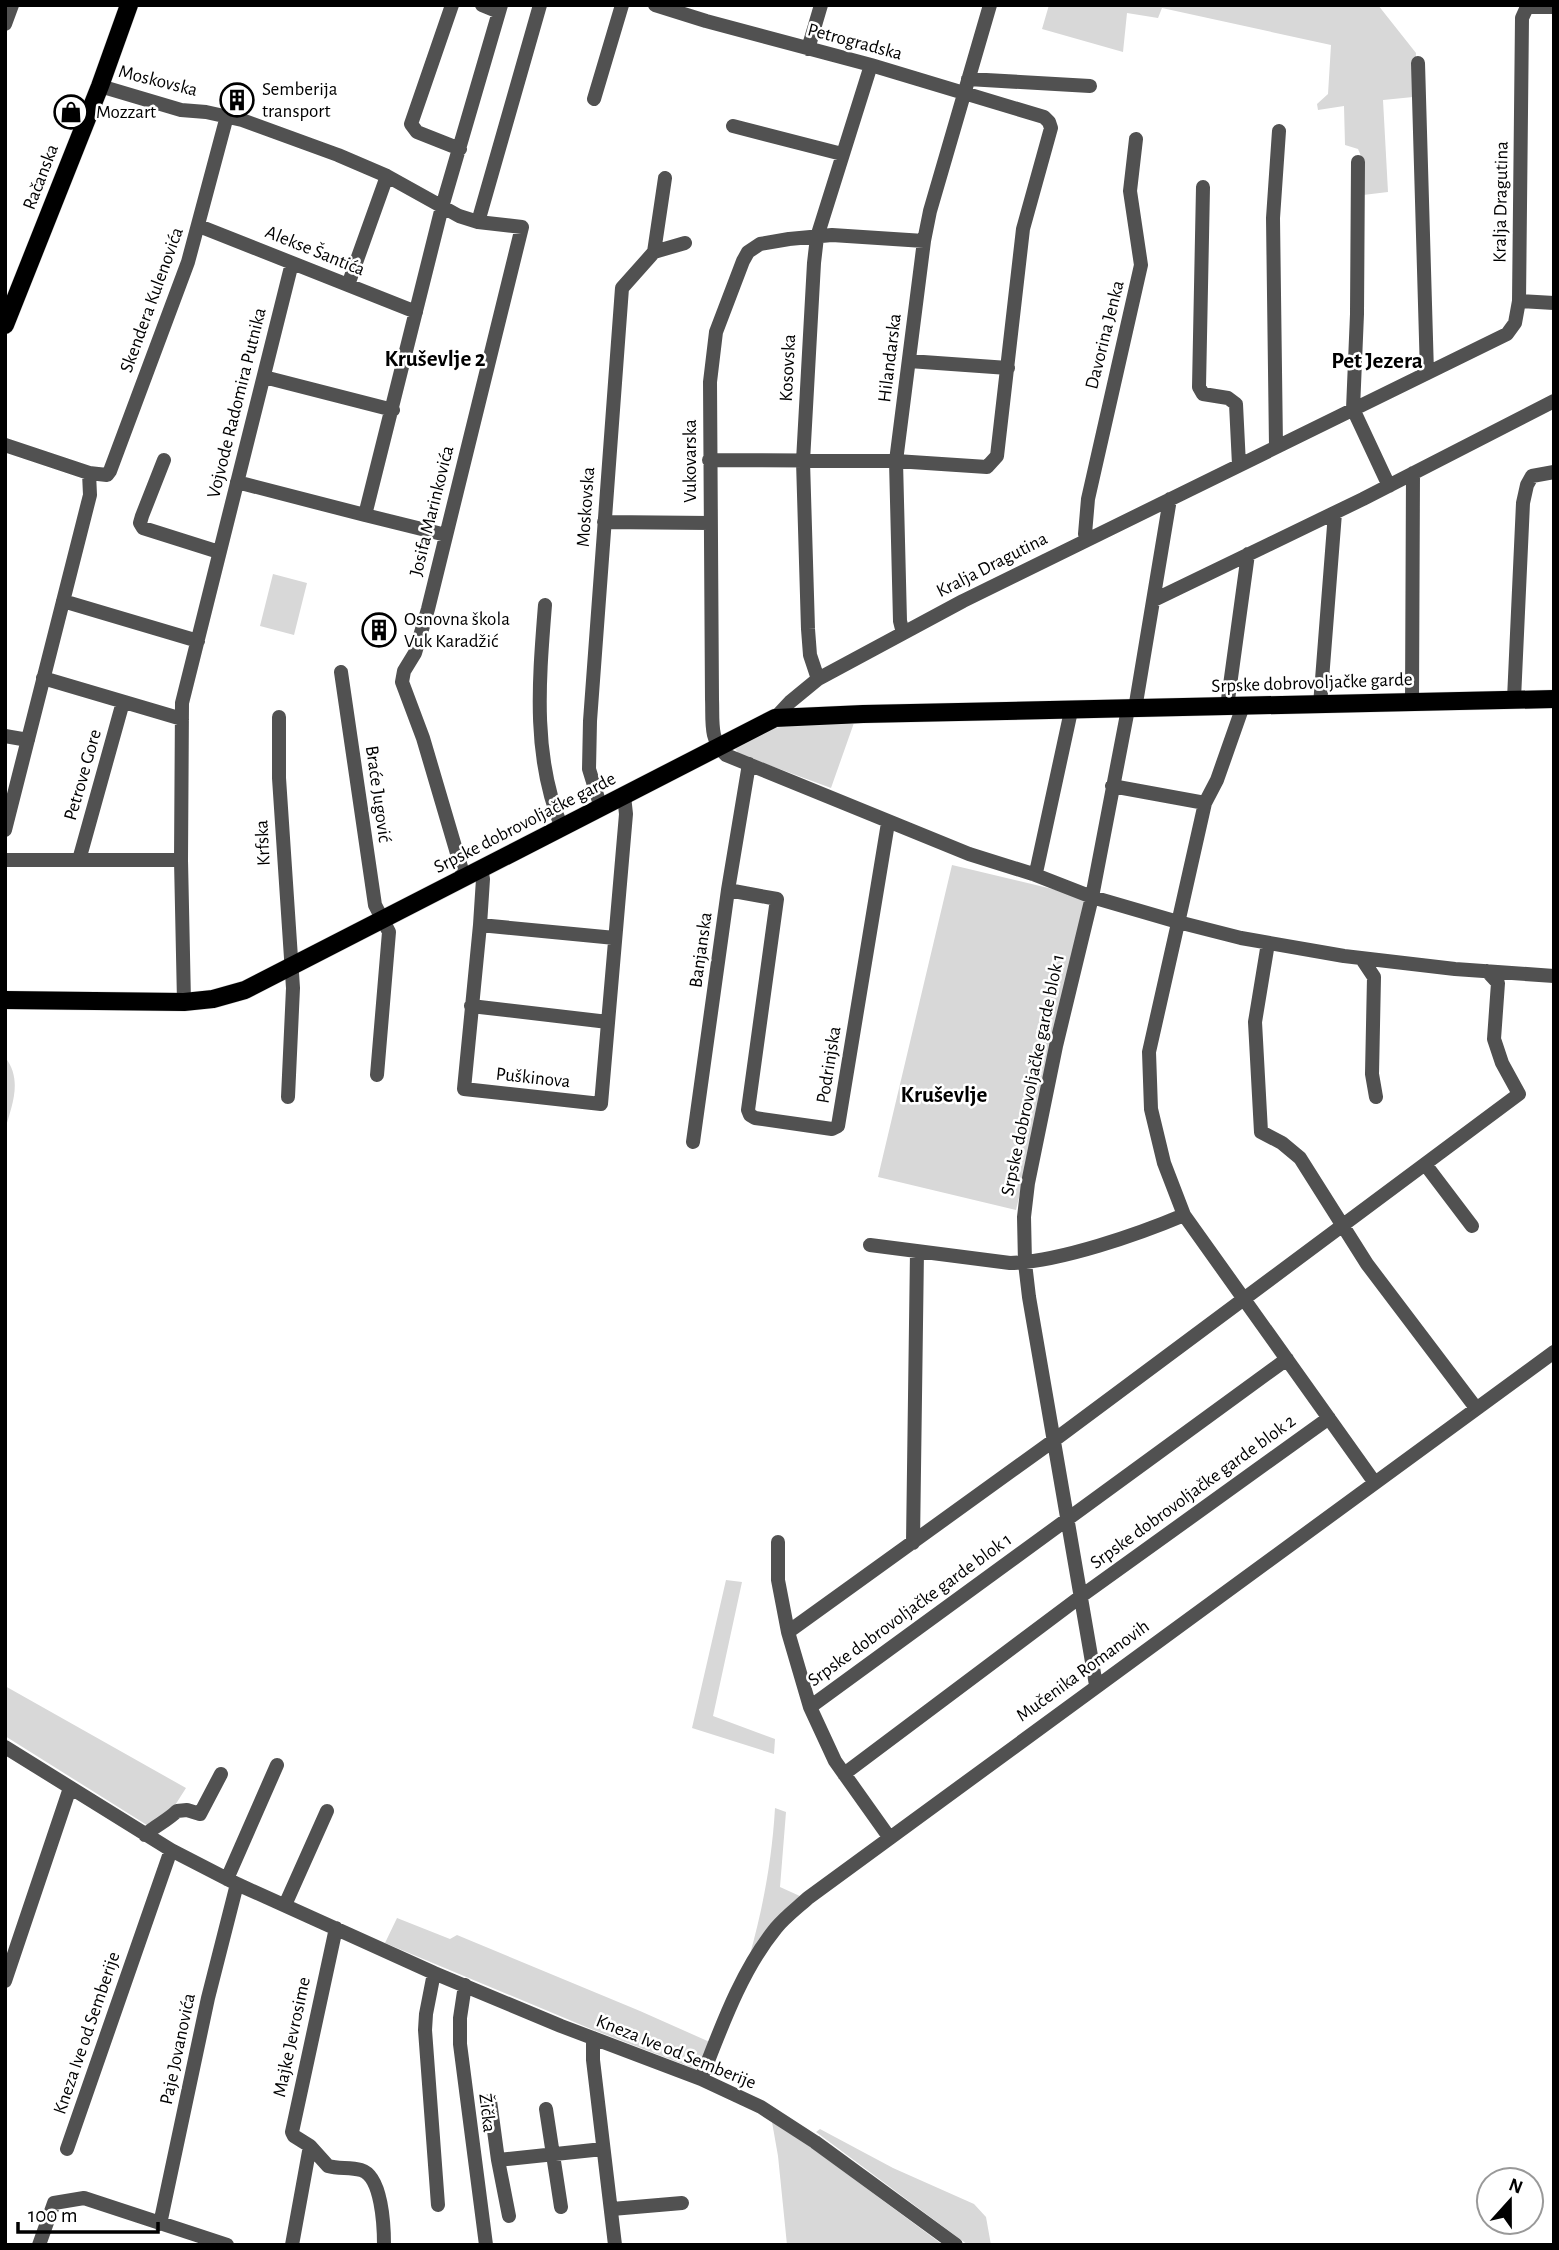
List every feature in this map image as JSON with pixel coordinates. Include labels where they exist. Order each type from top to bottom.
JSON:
[{"type":"main road","name":"Račanska","points":[[5,325],[100,86],[129,5]]},
{"type":"main road","name":"Srpske dobrovoljačke garde","points":[[5,1000],[184,1002],[214,999],[246,990],[775,718],[1554,699]]},
{"type":"street","points":[[5,24],[12,5]]},
{"type":"street","points":[[452,5],[411,124],[417,132],[460,149]]},
{"type":"street","points":[[365,515],[442,207],[500,8],[481,5]]},
{"type":"street","points":[[478,222],[540,5]]},
{"type":"street","points":[[594,99],[622,5]]},
{"type":"street","name":"Petrogradska","points":[[655,5],[808,49],[966,86],[1090,86]]},
{"type":"street","points":[[808,49],[821,5]]},
{"type":"street","name":"Hilandarska","points":[[904,633],[900,621],[896,461],[924,241],[930,211],[990,5]]},
{"type":"street","name":"Kralja Dragutina","points":[[775,718],[818,679],[904,633],[1087,539],[1507,334],[1515,323],[1518,301],[1522,19],[1527,6],[1554,6]]},
{"type":"street","points":[[1418,63],[1427,373]]},
{"type":"street","name":"Kosovska","points":[[818,679],[810,655],[808,629],[803,461],[817,237],[871,65]]},
{"type":"street","name":"Moskovska","points":[[100,86],[167,106],[227,116],[338,155],[387,176],[442,207],[478,222],[522,227]]},
{"type":"street","points":[[709,460],[896,461],[987,467],[994,461],[997,456],[1008,369],[1023,229],[1051,128],[1044,117],[966,86]]},
{"type":"street","name":"Skendera Kulenovića","points":[[89,473],[107,475],[110,471],[188,262],[227,116]]},
{"type":"street","points":[[733,126],[842,154]]},
{"type":"street","points":[[1276,446],[1273,218],[1279,131]]},
{"type":"street","name":"Davorina Jenka","points":[[1087,539],[1085,534],[1088,499],[1141,265],[1130,191],[1136,139]]},
{"type":"street","points":[[1358,162],[1353,409],[1389,485]]},
{"type":"street","points":[[348,285],[387,176]]},
{"type":"street","points":[[665,178],[654,252],[685,243]]},
{"type":"street","points":[[1203,187],[1199,387],[1203,394],[1228,398],[1236,404],[1239,465]]},
{"type":"street","name":"Alekse Šantića","points":[[199,226],[416,312]]},
{"type":"street","name":"Josifa Marinkovića","points":[[472,873],[401,682],[415,653],[522,227]]},
{"type":"street","name":"Vukovarska","points":[[718,748],[714,741],[712,699],[709,382],[716,332],[743,261],[748,252],[760,244],[832,235],[924,241]]},
{"type":"street","name":"Moskovska","points":[[601,808],[592,783],[589,756],[622,288],[654,252]]},
{"type":"street","name":"Vojvode Radomira Putnika","points":[[184,1002],[182,703],[292,263]]},
{"type":"street","points":[[1518,301],[1554,303]]},
{"type":"street","points":[[909,360],[1008,369]]},
{"type":"street","points":[[264,377],[393,410]]},
{"type":"street","points":[[1154,600],[1335,513],[1554,401]]},
{"type":"street","points":[[5,445],[89,473],[90,495],[5,830]]},
{"type":"street","points":[[164,460],[140,523],[143,528],[219,552]]},
{"type":"street","points":[[1514,699],[1523,503],[1532,476],[1554,472]]},
{"type":"street","points":[[1412,702],[1413,473]]},
{"type":"street","points":[[237,482],[446,535]]},
{"type":"street","name":"Srpske dobrovoljačke garde blok 1","points":[[1096,1685],[1025,1263],[1024,1217],[1028,1183],[1056,1046],[1092,897],[1112,786],[1132,709],[1154,600],[1170,499]]},
{"type":"street","points":[[1320,705],[1335,513]]},
{"type":"street","points":[[604,522],[710,523]]},
{"type":"street","points":[[1248,554],[1235,707],[1217,780],[1205,803],[1149,1052],[1151,1108],[1164,1163],[1184,1214],[1375,1483]]},
{"type":"street","points":[[62,601],[198,641]]},
{"type":"street","points":[[545,605],[538,715],[545,773],[552,803],[562,828]]},
{"type":"street","name":"Braće Jugović","points":[[341,672],[375,905],[389,932],[377,1075]]},
{"type":"street","points":[[43,678],[182,719]]},
{"type":"street","name":"Petrove Gore","points":[[79,860],[123,702]]},
{"type":"street","points":[[1033,874],[1037,868],[1071,711]]},
{"type":"street","name":"Krfska","points":[[279,717],[279,778],[293,988],[288,1097]]},
{"type":"street","points":[[5,736],[28,740]]},
{"type":"street","points":[[718,748],[726,755],[969,854],[1033,874],[1092,897],[1178,922],[1268,943],[1362,959],[1487,971],[1502,978],[1554,975]]},
{"type":"street","name":"Banjanska","points":[[693,1142],[728,890],[749,764]]},
{"type":"street","points":[[1112,786],[1205,803]]},
{"type":"street","name":"Puškinova","points":[[472,873],[483,879],[464,1089],[601,1104],[626,814],[624,796]]},
{"type":"street","name":"Podrinjska","points":[[728,890],[777,899],[748,1110],[750,1115],[755,1118],[832,1129],[838,1126],[888,822]]},
{"type":"street","points":[[5,860],[181,860]]},
{"type":"street","points":[[480,925],[615,938]]},
{"type":"street","points":[[1268,943],[1255,1022],[1261,1132],[1282,1143],[1300,1158],[1367,1264],[1476,1408]]},
{"type":"street","points":[[1362,959],[1374,977],[1372,1074],[1376,1097]]},
{"type":"street","points":[[1374,977],[1389,962]]},
{"type":"street","points":[[788,1632],[1245,1300],[1518,1094],[1502,1063],[1494,1039],[1502,978]]},
{"type":"street","points":[[471,1006],[608,1022]]},
{"type":"street","points":[[1425,1164],[1472,1226]]},
{"type":"street","points":[[870,1245],[1010,1264],[1025,1263],[1104,1242],[1184,1214]]},
{"type":"street","points":[[913,1542],[917,1251]]},
{"type":"street","name":"Mučenika Romanovih","points":[[701,2079],[746,1973],[777,1926],[808,1898],[1554,1352]]},
{"type":"street","points":[[1067,1519],[1287,1359]]},
{"type":"street","name":"Srpske dobrovoljačke garde blok 2","points":[[1080,1597],[1329,1418]]},
{"type":"street","name":"Srpske dobrovoljačke garde blok 1","points":[[810,1707],[1067,1519]]},
{"type":"street","points":[[779,1542],[778,1580],[788,1632],[810,1707],[835,1761],[889,1837]]},
{"type":"street","points":[[844,1774],[1080,1597]]},
{"type":"street","name":"Kneza Ive od Semberije","points":[[5,1747],[145,1835],[232,1881],[435,1973],[701,2079],[761,2107],[956,2245]]},
{"type":"street","name":"Paje Jovanovića","points":[[160,2224],[232,1881],[276,1765]]},
{"type":"street","points":[[145,1835],[180,1810],[200,1814],[221,1774]]},
{"type":"street","points":[[5,1981],[70,1788]]},
{"type":"street","points":[[285,1905],[327,1811]]},
{"type":"street","name":"Kneza Ive od Semberije","points":[[67,2149],[171,1850]]},
{"type":"street","name":"Majke Jevrosime","points":[[336,1928],[292,2132],[331,2167],[362,2170],[371,2176],[376,2186],[384,2227],[384,2245]]},
{"type":"street","points":[[435,1973],[425,2030],[438,2205]]},
{"type":"street","name":"Žička","points":[[465,1985],[460,2018],[460,2044],[486,2245]]},
{"type":"street","points":[[593,2038],[615,2245]]},
{"type":"street","points":[[490,2101],[509,2216]]},
{"type":"street","points":[[546,2109],[561,2207]]},
{"type":"street","points":[[292,2245],[310,2146]]},
{"type":"street","points":[[498,2160],[603,2149]]},
{"type":"street","points":[[39,2245],[51,2208],[58,2202],[84,2198],[228,2245]]},
{"type":"street","points":[[612,2209],[682,2203]]},
{"type":"shaded area","points":[[1049,5],[1378,5],[1416,53],[1413,97],[1383,100],[1388,192],[1363,195],[1361,156],[1358,149],[1345,145],[1344,106],[1318,110],[1317,104],[1328,94],[1331,45],[1162,8],[1158,18],[1127,13],[1123,52],[1042,29]]},
{"type":"shaded area","points":[[273,574],[307,583],[294,635],[260,626]]},
{"type":"shaded area","points":[[855,720],[831,788],[739,754],[733,746],[769,729],[815,721]]},
{"type":"shaded area","points":[[952,865],[1090,898],[1016,1210],[878,1177]]},
{"type":"shaded area","points":[[5,1057],[14,1075],[15,1084],[5,1130]]},
{"type":"shaded area","points":[[726,1580],[742,1582],[713,1716],[775,1739],[774,1754],[692,1728]]},
{"type":"shaded area","points":[[5,1686],[186,1788],[158,1832],[5,1736]]},
{"type":"shaded area","points":[[775,1808],[786,1812],[780,1887],[802,1897],[749,1958],[766,1884]]},
{"type":"shaded area","points":[[397,1918],[450,1939],[457,1935],[712,2043],[698,2070],[591,2029],[385,1943]]},
{"type":"shaded area","points":[[772,2122],[812,2148],[943,2245],[787,2245]]},
{"type":"shaded area","points":[[820,2129],[893,2168],[974,2204],[986,2217],[991,2245],[968,2245],[816,2132]]},
{"type":"place","name":"Semberija transport","points":[[237,100]]},
{"type":"place","name":"Mozzart","points":[[71,112]]},
{"type":"place","name":"Osnovna škola Vuk Karadžić","points":[[379,630]]},
{"type":"district","name":"Kruševlje 2","points":[[435,359]]},
{"type":"district","name":"Pet Jezera","points":[[1377,361]]},
{"type":"district","name":"Kruševlje","points":[[944,1095]]}]
